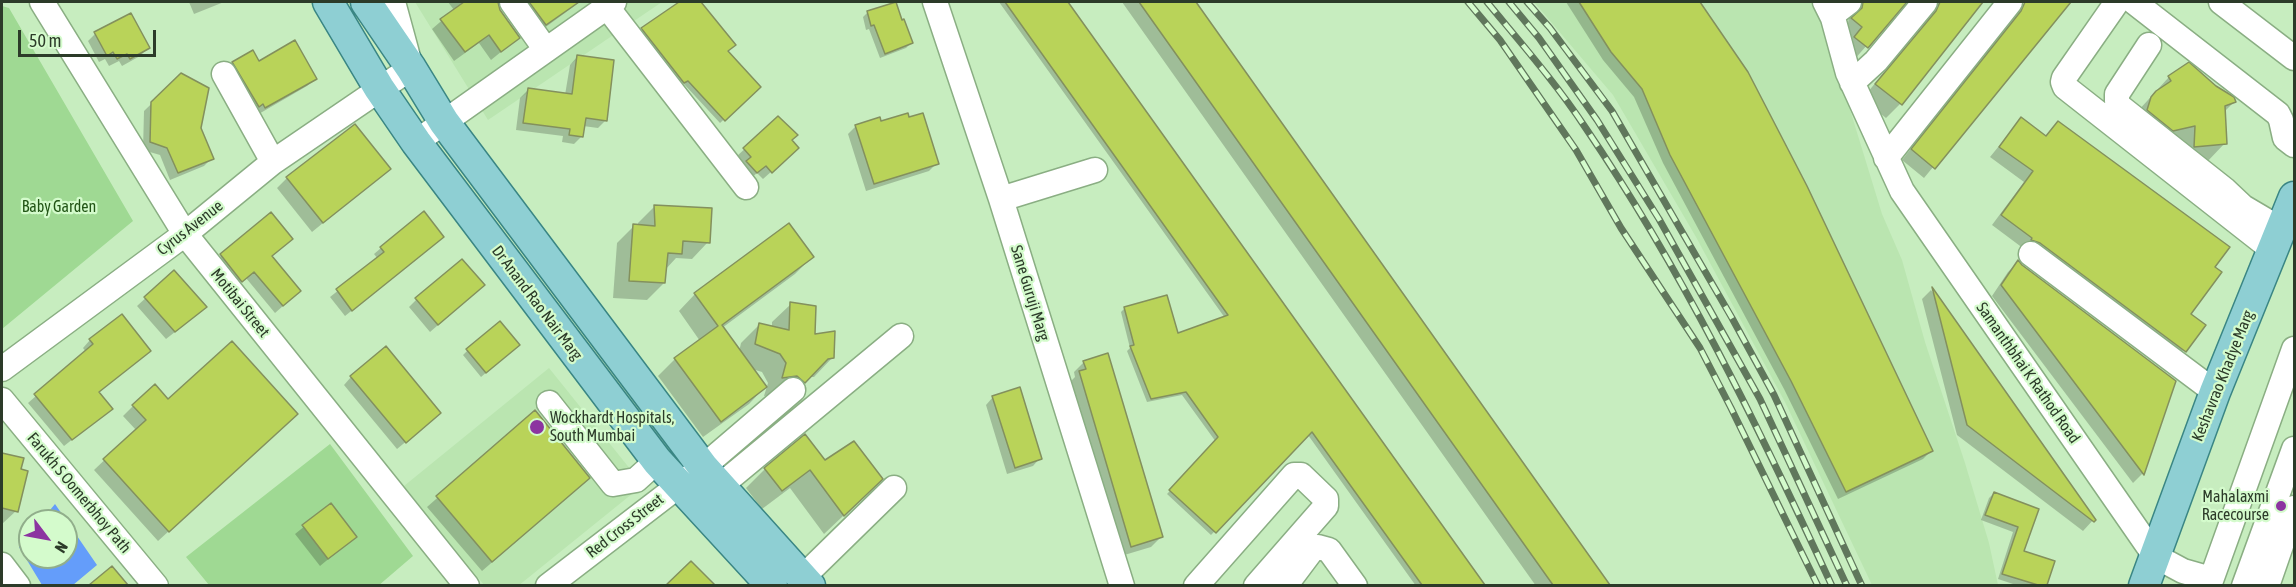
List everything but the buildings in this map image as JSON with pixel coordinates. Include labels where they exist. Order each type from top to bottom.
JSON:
[{"type":"main road","name":"Dr Anand Rao Nair Marg","points":[[328,2],[416,142],[657,461],[772,585]]},
{"type":"main road","name":"Dr Anand Rao Nair Marg","points":[[366,2],[444,122],[711,477],[806,581]]},
{"type":"main road","name":"Keshavrao Khadye Marg","points":[[2144,585],[2215,392],[2295,197]]},
{"type":"street","name":"Motibai Street","points":[[42,2],[185,234],[467,585]]},
{"type":"street","points":[[393,2],[411,68]]},
{"type":"street","points":[[512,2],[546,50]]},
{"type":"street","name":"Sane Guruji Marg","points":[[934,2],[1000,199],[1122,585]]},
{"type":"street","points":[[1852,83],[1876,61],[1925,2]]},
{"type":"street","points":[[1886,158],[2010,2]]},
{"type":"street","points":[[2117,2],[2064,78],[2065,87],[2278,241]]},
{"type":"street","points":[[2134,2],[2278,114],[2285,138],[2295,145]]},
{"type":"street","points":[[2221,2],[2295,58]]},
{"type":"street","points":[[416,142],[611,4],[746,187]]},
{"type":"street","name":"Samanthbhai K Rathod Road","points":[[1835,6],[1852,83],[1902,191],[2155,556]]},
{"type":"street","points":[[2149,45],[2117,94],[2119,106],[2251,223]]},
{"type":"street","name":"Cyrus Avenue","points":[[2,369],[185,234],[273,162],[411,68]]},
{"type":"street","points":[[224,74],[273,162]]},
{"type":"street","points":[[1000,199],[1095,170]]},
{"type":"street","points":[[2031,254],[2215,392]]},
{"type":"street","points":[[711,477],[901,336]]},
{"type":"street","points":[[2155,556],[2210,582],[2295,349]]},
{"type":"street","points":[[711,477],[793,390]]},
{"type":"street","name":"Farukh S Oomerbhoy Path","points":[[2,400],[156,585]]},
{"type":"street","points":[[549,404],[614,484],[636,480],[657,461]]},
{"type":"street","points":[[2244,585],[2295,449]]},
{"type":"street","points":[[1196,585],[1294,475],[1301,475],[1326,499],[1326,506],[1256,585]]},
{"type":"street","name":"Red Cross Street","points":[[548,585],[679,485],[711,477]]},
{"type":"street","points":[[806,581],[894,488]]},
{"type":"street","points":[[2267,585],[2295,508]]},
{"type":"street","points":[[1285,585],[1312,550],[1318,547],[1329,550],[1355,585]]},
{"type":"street","points":[[2,565],[18,585]]},
{"type":"shaded area","points":[[415,2],[662,2],[488,120]]},
{"type":"shaded area","points":[[1534,2],[1817,2],[1882,214],[1902,260],[1925,342],[1989,543],[1998,585],[1872,585],[1785,402],[1696,237],[1613,95]]},
{"type":"shaded area","name":"Wockhardt Hospitals, South Mumbai","points":[[549,368],[643,485],[518,586],[484,585],[404,486]]},
{"type":"green space","name":"Baby Garden","points":[[2,6],[9,8],[133,221],[2,329]]},
{"type":"green space","points":[[330,444],[413,556],[378,586],[209,585],[186,557]]},
{"type":"water","points":[[78,537],[97,565],[73,585],[42,585],[32,569],[78,569]]},
{"type":"railway","points":[[1468,2],[1500,40],[1576,150],[1621,228],[1700,348],[1818,586]]},
{"type":"railway","points":[[1487,2],[1538,63],[1574,111],[1655,237],[1748,409],[1832,586]]},
{"type":"railway","points":[[1509,2],[1539,38],[1597,120],[1659,219],[1760,399],[1847,586]]},
{"type":"railway","points":[[1527,2],[1550,28],[1612,111],[1732,318],[1774,395],[1862,586]]},
{"type":"place","name":"Wockhardt Hospitals, South Mumbai","points":[[537,427]]},
{"type":"place","name":"Mahalaxmi Racecourse","points":[[2281,506]]}]
